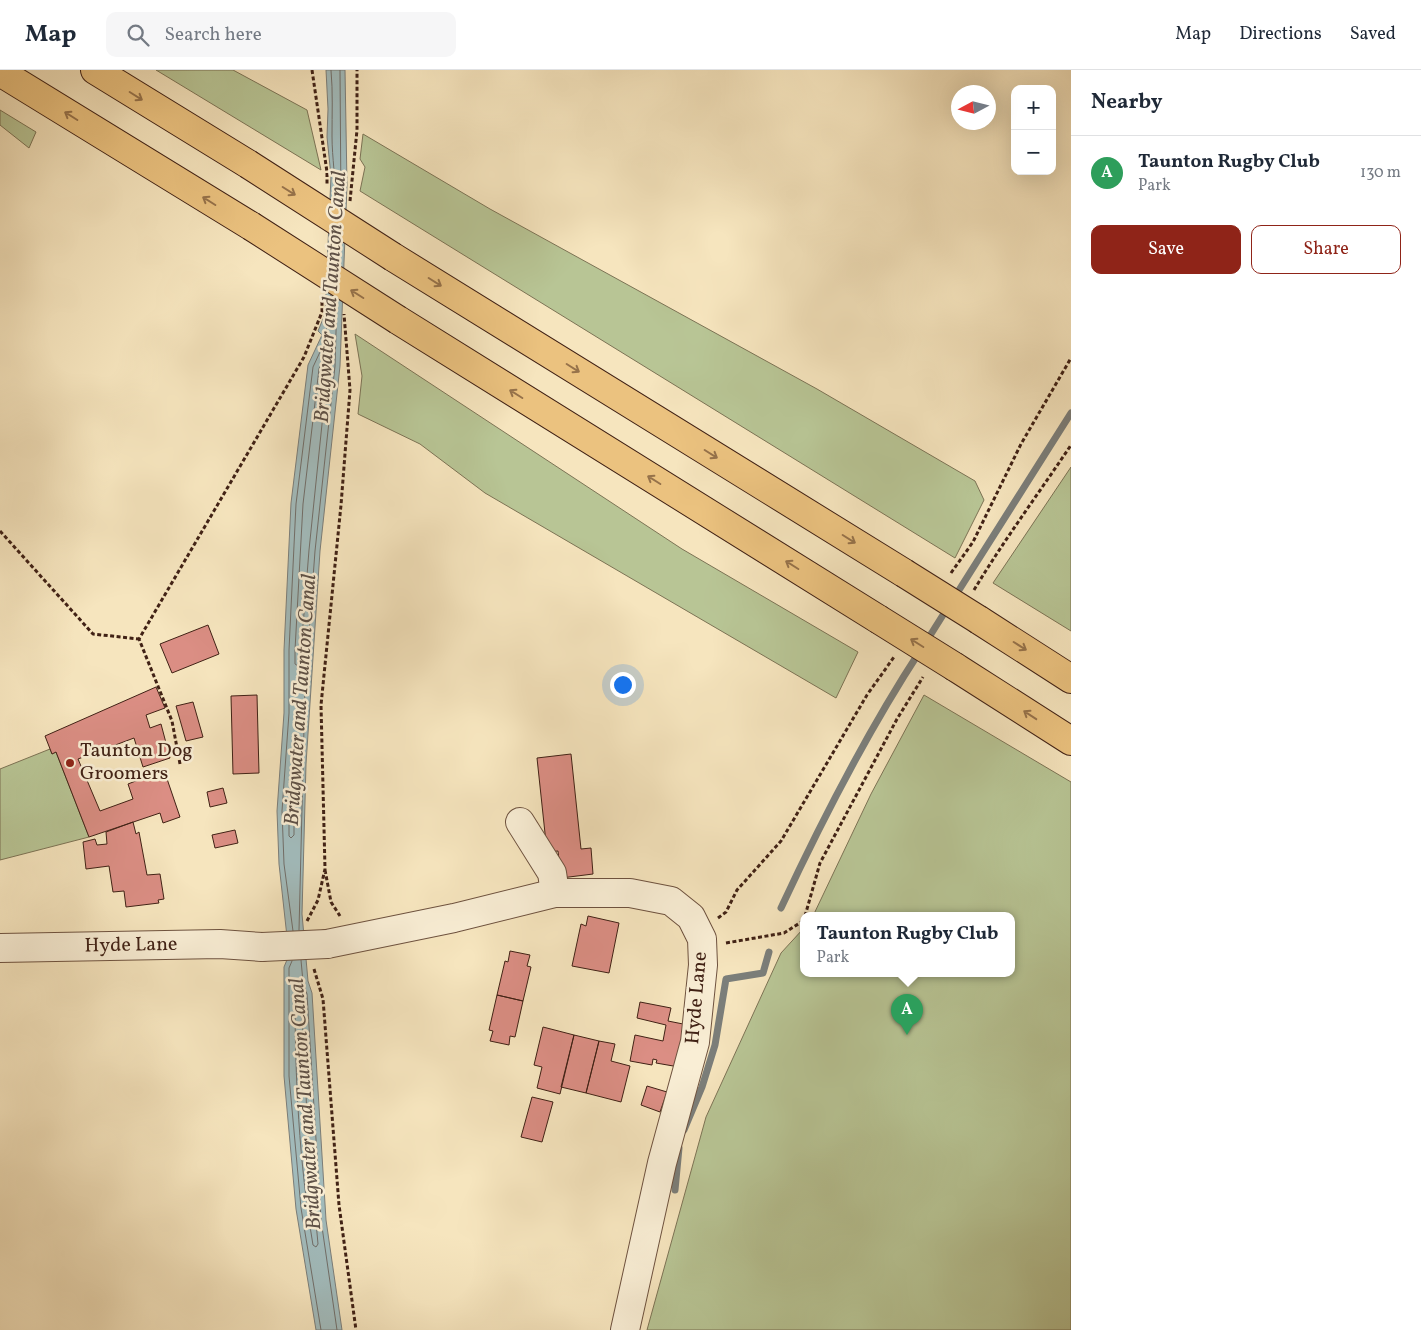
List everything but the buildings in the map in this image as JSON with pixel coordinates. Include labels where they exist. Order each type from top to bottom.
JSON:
[{"type":"highway","points":[[95,70],[904,573],[1071,679]]},
{"type":"highway","points":[[0,72],[250,226],[1071,741]]},
{"type":"street","points":[[520,822],[552,873],[555,894]]},
{"type":"street","name":"Hyde Lane","points":[[0,948],[220,944],[262,947],[322,944],[454,918],[555,894],[630,893],[671,901],[691,917],[702,939],[703,965],[695,1042],[662,1162],[625,1330]]},
{"type":"path","points":[[312,70],[327,172],[326,192]]},
{"type":"path","points":[[350,205],[357,130],[357,70]]},
{"type":"path","points":[[139,639],[304,357],[322,312],[322,292]]},
{"type":"path","points":[[322,944],[341,918],[331,902],[325,868],[321,705],[341,505],[350,390],[344,327],[345,308]]},
{"type":"path","points":[[0,531],[93,634],[139,639]]},
{"type":"path","points":[[139,639],[172,721],[180,764]]},
{"type":"path","points":[[806,912],[820,863]]},
{"type":"path","points":[[325,868],[318,900],[308,920],[322,944],[323,999],[339,1205],[356,1330]]},
{"type":"path","points":[[702,949],[784,933],[800,923]]},
{"type":"green space","points":[[156,70],[233,70],[307,110],[321,170]]},
{"type":"green space","points":[[0,110],[36,132],[29,148],[0,125]]},
{"type":"green space","points":[[363,134],[490,209],[817,389],[975,481],[984,500],[955,558],[360,191],[365,167],[360,159]]},
{"type":"green space","points":[[355,334],[682,549],[858,652],[836,698],[485,493],[420,444],[358,414],[362,376]]},
{"type":"green space","points":[[1071,467],[1071,631],[993,583]]},
{"type":"green space","points":[[924,695],[1071,782],[1071,1330],[647,1330],[706,1117],[781,953],[800,932],[800,977],[1015,977],[1015,912],[815,912],[871,794]]},
{"type":"green space","points":[[50,749],[52,754],[56,752],[89,837],[0,860],[0,769]]},
{"type":"water","name":"Bridgwater and Taunton Canal","points":[[326,70],[345,70],[347,185],[340,366],[320,551],[306,764],[302,914],[308,981],[312,993],[326,1220],[342,1330],[316,1330],[296,1209],[284,1076],[284,967],[289,955],[279,864],[277,811],[284,713],[284,650],[291,503],[308,365],[322,335],[318,331],[325,314],[331,176],[327,137]]},
{"type":"waterway","points":[[954,598],[1071,413]]},
{"type":"waterway","points":[[926,642],[948,607]]},
{"type":"waterway","points":[[781,908],[846,777],[900,682],[920,651]]},
{"type":"waterway","points":[[684,1130],[702,1087],[715,1045],[726,979],[763,973],[769,952]]},
{"type":"waterway","points":[[675,1190],[679,1148]]},
{"type":"place","name":"Taunton Dog Groomers","points":[[70,763]]},
{"type":"place","name":"Taunton Rugby Club","points":[[907,1035]]}]
